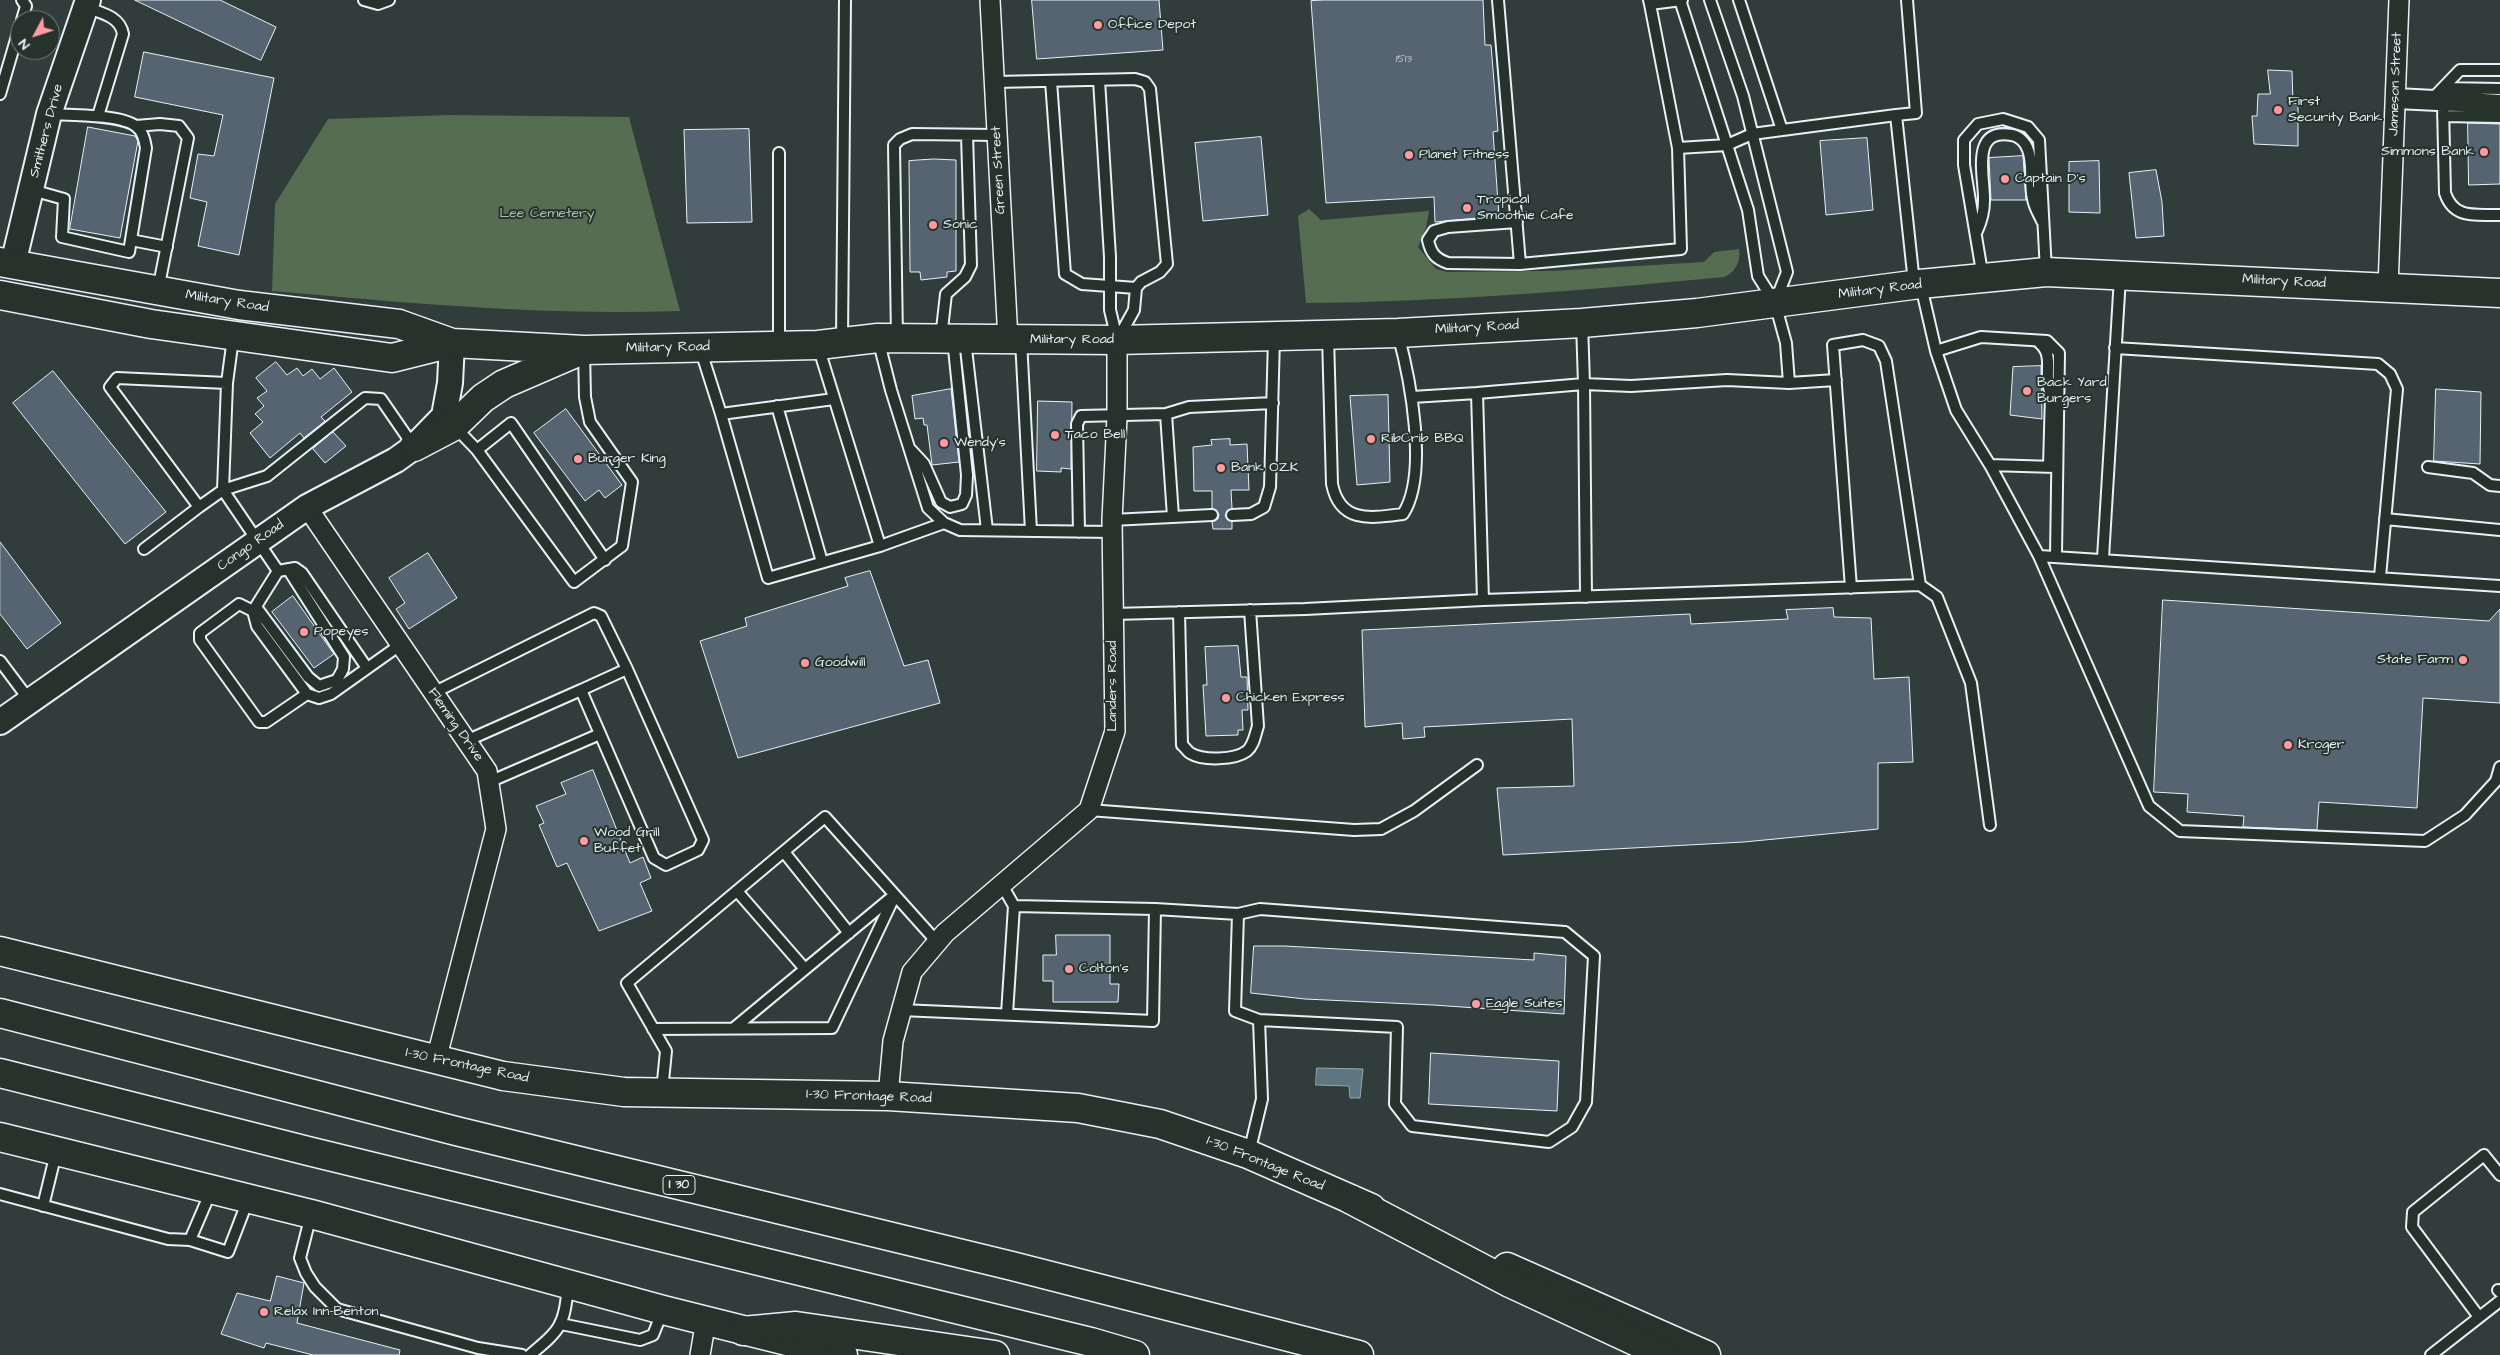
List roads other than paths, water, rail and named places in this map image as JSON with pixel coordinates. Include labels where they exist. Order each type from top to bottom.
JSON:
[{"type":"main road","name":"Military Road","points":[[7,263],[239,306],[399,324],[452,343],[584,350],[830,344],[888,338],[1117,340],[1398,333],[1582,323],[2046,272],[2500,293]]},
{"type":"main road","points":[[3,296],[7,263]]},
{"type":"main road","name":"Military Road","points":[[3,296],[151,324],[233,334],[392,358],[452,343]]},
{"type":"main road","points":[[414,446],[504,384],[584,350]]},
{"type":"main road","name":"I-30 Frontage Road","points":[[0,951],[503,1076],[624,1092],[888,1096],[1078,1108],[1160,1124],[1248,1154],[1706,1355]]},
{"type":"main road","name":"I 30","points":[[0,1013],[456,1131],[1012,1266],[1359,1355]]},
{"type":"main road","points":[[0,1073],[308,1152],[1092,1342],[1135,1355]]},
{"type":"main road","points":[[0,1137],[311,1214],[663,1310],[843,1355]]},
{"type":"main road","points":[[1350,1199],[1510,1283],[1665,1355]]},
{"type":"main road","points":[[743,1331],[796,1326],[995,1355]]},
{"type":"street","name":"Green Street","points":[[990,0],[997,135],[1014,340]]},
{"type":"street","name":"Jameson Street","points":[[2388,287],[2399,0]]},
{"type":"street","name":"Smithers Drive","points":[[7,263],[32,190],[49,114],[86,4]]},
{"type":"street","name":"Landers Road","points":[[1089,810],[1115,731],[1112,526],[1117,340]]},
{"type":"street","points":[[449,421],[452,343]]},
{"type":"street","name":"Congo Road","points":[[0,722],[307,507],[396,460],[414,446]]},
{"type":"street","name":"Fleming Drive","points":[[307,507],[486,771],[489,782],[496,829],[436,1060]]},
{"type":"street","points":[[888,1096],[893,1041],[912,972],[937,942],[1089,810]]},
{"type":"street","points":[[700,1355],[706,1320]]},
{"type":"lane","points":[[364,0],[378,4],[389,0]]},
{"type":"lane","points":[[844,0],[830,344],[834,399],[880,546]]},
{"type":"lane","points":[[1498,0],[1520,264]]},
{"type":"lane","points":[[1517,222],[1448,227],[1434,231],[1428,240],[1430,250],[1437,259],[1448,263],[1520,264],[1681,249],[1678,148],[1649,2],[1680,0],[1748,210],[1758,276],[1775,303],[1786,343],[1788,383]]},
{"type":"lane","points":[[1710,0],[1743,96],[1786,272],[1775,303]]},
{"type":"lane","points":[[1739,0],[1782,130]]},
{"type":"lane","points":[[1678,148],[1727,145],[1752,134],[1916,113],[1907,0]]},
{"type":"lane","points":[[86,4],[116,19],[122,26],[124,34],[98,116]]},
{"type":"lane","points":[[0,94],[10,60]]},
{"type":"lane","points":[[2435,96],[2460,70],[2500,70]]},
{"type":"lane","points":[[995,82],[1135,79],[1146,82],[1150,89],[1167,264],[1160,272],[1141,282],[1136,288],[1134,310],[1117,340]]},
{"type":"lane","points":[[1099,80],[1110,257],[1110,310],[1117,340]]},
{"type":"lane","points":[[1051,81],[1065,274],[1082,284],[1136,288]]},
{"type":"lane","points":[[2443,88],[2500,89]]},
{"type":"lane","points":[[2396,99],[2435,96],[2500,100]]},
{"type":"lane","points":[[2396,99],[2443,111],[2500,117]]},
{"type":"lane","points":[[2443,111],[2500,108]]},
{"type":"lane","points":[[2443,111],[2445,193],[2448,203],[2465,214],[2500,215]]},
{"type":"lane","points":[[49,114],[98,116],[136,126],[160,124],[180,126],[188,138],[158,290]]},
{"type":"lane","points":[[1896,115],[1917,285],[1936,351],[1956,410],[1990,465],[2039,556],[2148,806],[2180,831],[2425,841],[2465,815],[2496,781],[2500,767]]},
{"type":"lane","points":[[1983,278],[1977,233],[1964,165],[1964,140],[1978,124],[2003,119],[2028,127],[2039,140],[2046,272]]},
{"type":"lane","points":[[32,190],[64,199],[62,237],[129,252],[146,148],[136,126]]},
{"type":"lane","points":[[997,135],[912,134],[900,139],[894,145],[888,338],[908,448],[928,508],[944,523],[960,530],[1079,532],[1173,517],[1212,515]]},
{"type":"lane","points":[[1977,233],[1984,202],[1981,156],[1984,147],[1991,137],[2002,134],[2015,135],[2026,143],[2030,152],[2033,200],[2044,226]]},
{"type":"lane","points":[[967,135],[971,265],[966,277],[946,294],[987,530]]},
{"type":"lane","points":[[779,152],[779,346]]},
{"type":"lane","points":[[131,240],[167,247]]},
{"type":"lane","points":[[2103,558],[2120,274]]},
{"type":"lane","points":[[1582,323],[1586,597]]},
{"type":"lane","points":[[1328,335],[1332,484],[1334,496],[1341,506],[1352,515],[1377,516],[1403,514],[1409,505],[1414,480],[1415,418],[1408,369],[1398,333]]},
{"type":"lane","points":[[233,334],[227,383],[223,490],[257,542],[283,570],[344,657],[343,669],[337,680],[319,686],[308,677],[254,609],[239,604],[200,633],[200,640],[259,722],[266,722],[307,694]]},
{"type":"lane","points":[[1232,515],[1251,514],[1264,507],[1270,487],[1274,335]]},
{"type":"lane","points":[[1936,351],[1980,337],[2048,342],[2059,353],[2054,467],[2056,555]]},
{"type":"lane","points":[[908,448],[924,464],[940,502],[950,507],[962,504],[966,495],[968,475],[953,339]]},
{"type":"lane","points":[[1014,340],[1031,531]]},
{"type":"lane","points":[[1851,588],[1833,345],[1863,340],[1879,346],[1886,361],[1920,585]]},
{"type":"lane","points":[[699,348],[721,414],[768,578],[880,546],[944,523]]},
{"type":"lane","points":[[2115,348],[2378,364],[2390,374],[2397,389],[2380,577]]},
{"type":"lane","points":[[449,421],[486,461],[574,582],[622,546],[632,482],[590,422],[585,397],[584,350]]},
{"type":"lane","points":[[199,507],[110,387],[117,378],[227,383]]},
{"type":"lane","points":[[1412,397],[1584,384],[1631,386],[1727,380],[1788,383],[1836,380]]},
{"type":"lane","points":[[1477,393],[1483,600]]},
{"type":"lane","points":[[144,549],[223,490],[267,476],[365,398],[381,399],[414,446]]},
{"type":"lane","points":[[721,414],[834,399]]},
{"type":"lane","points":[[1079,532],[1077,424],[1081,416],[1166,414],[1189,407],[1273,403]]},
{"type":"lane","points":[[778,406],[822,562]]},
{"type":"lane","points":[[1166,414],[1173,517]]},
{"type":"lane","points":[[477,450],[511,423],[605,560]]},
{"type":"lane","points":[[1990,465],[2054,467]]},
{"type":"lane","points":[[2428,467],[2473,472],[2490,485],[2500,486]]},
{"type":"lane","points":[[2385,519],[2500,530]]},
{"type":"lane","points":[[2039,556],[2056,555],[2103,558],[2500,586]]},
{"type":"lane","points":[[367,668],[302,573],[295,568],[283,570],[254,609],[257,626],[307,694],[319,698],[331,694],[400,645]]},
{"type":"lane","points":[[1113,614],[1920,585],[1937,597],[1970,682],[1990,825]]},
{"type":"lane","points":[[1179,612],[1182,745],[1190,753],[1202,757],[1229,758],[1240,755],[1248,750],[1253,743],[1258,726],[1250,610]]},
{"type":"lane","points":[[433,693],[594,613],[602,616],[628,669],[703,840],[698,850],[666,865],[654,858],[581,690]]},
{"type":"lane","points":[[0,660],[30,701]]},
{"type":"lane","points":[[466,741],[628,669]]},
{"type":"lane","points":[[489,782],[600,734]]},
{"type":"lane","points":[[1089,810],[1354,830],[1381,829],[1414,811],[1478,765]]},
{"type":"lane","points":[[662,1092],[666,1051],[627,983],[825,817],[937,942]]},
{"type":"lane","points":[[784,852],[849,933]]},
{"type":"lane","points":[[1002,886],[1014,906],[1007,1014]]},
{"type":"lane","points":[[737,891],[805,969]]},
{"type":"lane","points":[[734,1028],[895,895]]},
{"type":"lane","points":[[653,1029],[832,1028],[895,895]]},
{"type":"lane","points":[[1014,906],[1155,909],[1238,914],[1260,909],[1565,932],[1594,956],[1586,1102],[1572,1127],[1549,1142],[1412,1126],[1395,1104],[1396,1028],[1260,1020],[1235,1011],[1238,914]]},
{"type":"lane","points":[[901,1010],[1153,1021],[1155,909]]},
{"type":"lane","points":[[1248,1154],[1262,1099],[1260,1020]]},
{"type":"lane","points":[[43,1206],[56,1151]]},
{"type":"lane","points":[[2479,1317],[2412,1226],[2413,1212],[2484,1155],[2500,1174]]},
{"type":"lane","points":[[190,1240],[211,1189]]},
{"type":"lane","points":[[0,1194],[168,1239],[190,1240],[228,1252],[248,1199]]},
{"type":"lane","points":[[311,1214],[300,1258],[306,1273],[315,1287],[337,1309],[478,1348],[522,1355]]},
{"type":"lane","points":[[530,1355],[556,1334],[565,1316],[568,1284]]},
{"type":"lane","points":[[2432,1355],[2479,1317],[2499,1294]]},
{"type":"lane","points":[[561,1324],[640,1340],[653,1335],[663,1310]]},
{"type":"water","points":[[1317,1068],[1363,1069],[1360,1098],[1350,1098],[1349,1086],[1316,1085]]},
{"type":"place","name":"Office Depot","points":[[1098,25]]},
{"type":"place","name":"First Security Bank","points":[[2278,110]]},
{"type":"place","name":"Simmons Bank","points":[[2484,152]]},
{"type":"place","name":"Planet Fitness","points":[[1409,155]]},
{"type":"place","name":"Captain D's","points":[[2005,179]]},
{"type":"place","name":"Tropical Smoothie Cafe","points":[[1467,208]]},
{"type":"place","name":"Sonic","points":[[933,225]]},
{"type":"place","name":"Back Yard Burgers","points":[[2027,391]]},
{"type":"place","name":"Taco Bell","points":[[1055,435]]},
{"type":"place","name":"RibCrib BBQ","points":[[1371,439]]},
{"type":"place","name":"Wendy's","points":[[944,443]]},
{"type":"place","name":"Burger King","points":[[578,459]]},
{"type":"place","name":"Bank OZK","points":[[1221,468]]},
{"type":"place","name":"Popeyes","points":[[304,632]]},
{"type":"place","name":"State Farm","points":[[2463,660]]},
{"type":"place","name":"Goodwill","points":[[805,663]]},
{"type":"place","name":"Chicken Express","points":[[1226,698]]},
{"type":"place","name":"Kroger","points":[[2288,745]]},
{"type":"place","name":"Wood Grill Buffet","points":[[584,841]]},
{"type":"place","name":"Colton's","points":[[1069,969]]},
{"type":"place","name":"Eagle Suites","points":[[1476,1004]]},
{"type":"place","name":"Relax Inn-Benton","points":[[264,1312]]},
{"type":"park label","name":"Lee Cemetery","points":[[547,214]]}]
